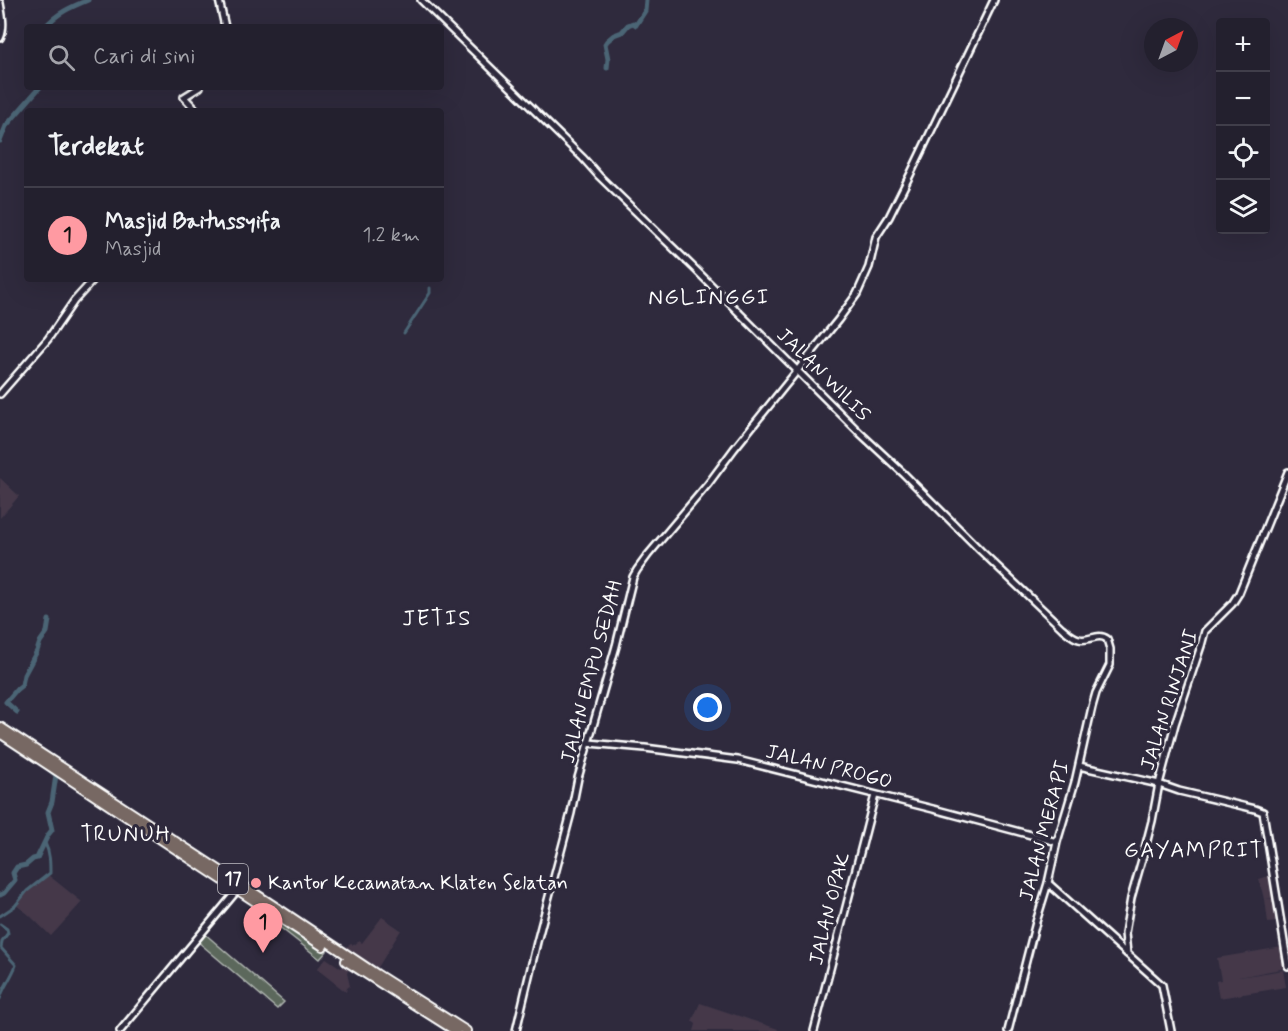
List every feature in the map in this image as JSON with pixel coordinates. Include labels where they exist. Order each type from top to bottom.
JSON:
[{"type":"highway","name":"17","points":[[0,727],[456,1031]]},
{"type":"highway","name":"17","points":[[0,733],[239,887]]},
{"type":"highway","name":"17","points":[[364,970],[466,1031]]},
{"type":"street","points":[[219,0],[224,24]]},
{"type":"street","name":"JALAN WILIS","points":[[421,0],[1062,628],[1080,640],[1102,636],[1108,641]]},
{"type":"street","name":"JALAN EMPU SEDAH","points":[[516,1031],[578,778],[616,646],[631,583],[637,570],[708,484],[857,294],[869,267],[876,237],[889,217],[914,167],[993,0]]},
{"type":"street","points":[[0,3],[3,25],[0,38]]},
{"type":"street","points":[[194,108],[184,97],[195,90]]},
{"type":"street","points":[[0,394],[48,339],[74,301],[91,282]]},
{"type":"street","name":"JALAN RINJANI","points":[[1126,954],[1125,933],[1130,903],[1174,724],[1204,631],[1232,604],[1239,593],[1288,472]]},
{"type":"street","name":"JALAN MERAPI","points":[[1008,1031],[1079,766],[1096,693],[1110,665],[1108,641]]},
{"type":"street","name":"JALAN PROGO","points":[[589,743],[738,760],[1057,842]]},
{"type":"street","points":[[1079,766],[1159,784],[1263,812],[1288,966]]},
{"type":"street","name":"JALAN OPAK","points":[[813,1031],[875,795]]},
{"type":"street","points":[[1048,883],[1162,985],[1171,1031]]},
{"type":"street","points":[[120,1031],[239,887]]},
{"type":"shaded area","points":[[0,478],[19,496],[0,518]]},
{"type":"shaded area","points":[[47,874],[82,902],[51,936],[16,905]]},
{"type":"shaded area","points":[[1269,876],[1274,897],[1266,899],[1273,898],[1277,922],[1268,923],[1265,899],[1259,879]]},
{"type":"shaded area","points":[[382,917],[401,930],[377,969],[343,949],[359,941],[362,943]]},
{"type":"shaded area","points":[[1282,947],[1286,968],[1239,977],[1283,970],[1286,987],[1219,998],[1216,981],[1221,980],[1217,958]]},
{"type":"shaded area","points":[[326,958],[341,968],[345,965],[350,967],[347,973],[350,986],[346,992],[317,969]]},
{"type":"shaded area","points":[[700,1003],[778,1029],[777,1031],[694,1031],[696,1024],[692,1021]]},
{"type":"green space","points":[[274,917],[327,951],[320,959],[272,921]]},
{"type":"green space","points":[[204,933],[284,1002],[277,1009],[197,941]]},
{"type":"waterway","points":[[48,24],[59,14],[88,0]]},
{"type":"waterway","points":[[607,68],[605,44],[628,25],[633,23],[636,25],[645,11],[646,0]]},
{"type":"waterway","points":[[0,141],[6,126],[37,90]]},
{"type":"waterway","points":[[404,333],[430,293],[430,288]]},
{"type":"waterway","points":[[17,712],[6,702],[22,685],[24,675],[47,632],[49,620]]},
{"type":"waterway","points":[[0,895],[15,880],[13,873],[17,867],[26,865],[37,858],[52,830],[48,812],[56,775],[50,770]]},
{"type":"waterway","points":[[0,916],[15,906],[27,891],[50,873],[49,854],[45,843]]},
{"type":"waterway","points":[[0,924],[7,929],[8,933],[2,941],[1,948],[16,965],[0,999]]},
{"type":"place","name":"Kantor Kecamatan Klaten Selatan","points":[[256,883]]},
{"type":"place","name":"Masjid Baitussyifa","points":[[263,953]]},
{"type":"district","name":"NGLINGGI","points":[[709,298]]},
{"type":"district","name":"JETIS","points":[[437,619]]},
{"type":"district","name":"TRUNUH","points":[[126,835]]},
{"type":"district","name":"GAYAMPRIT","points":[[1194,851]]}]
